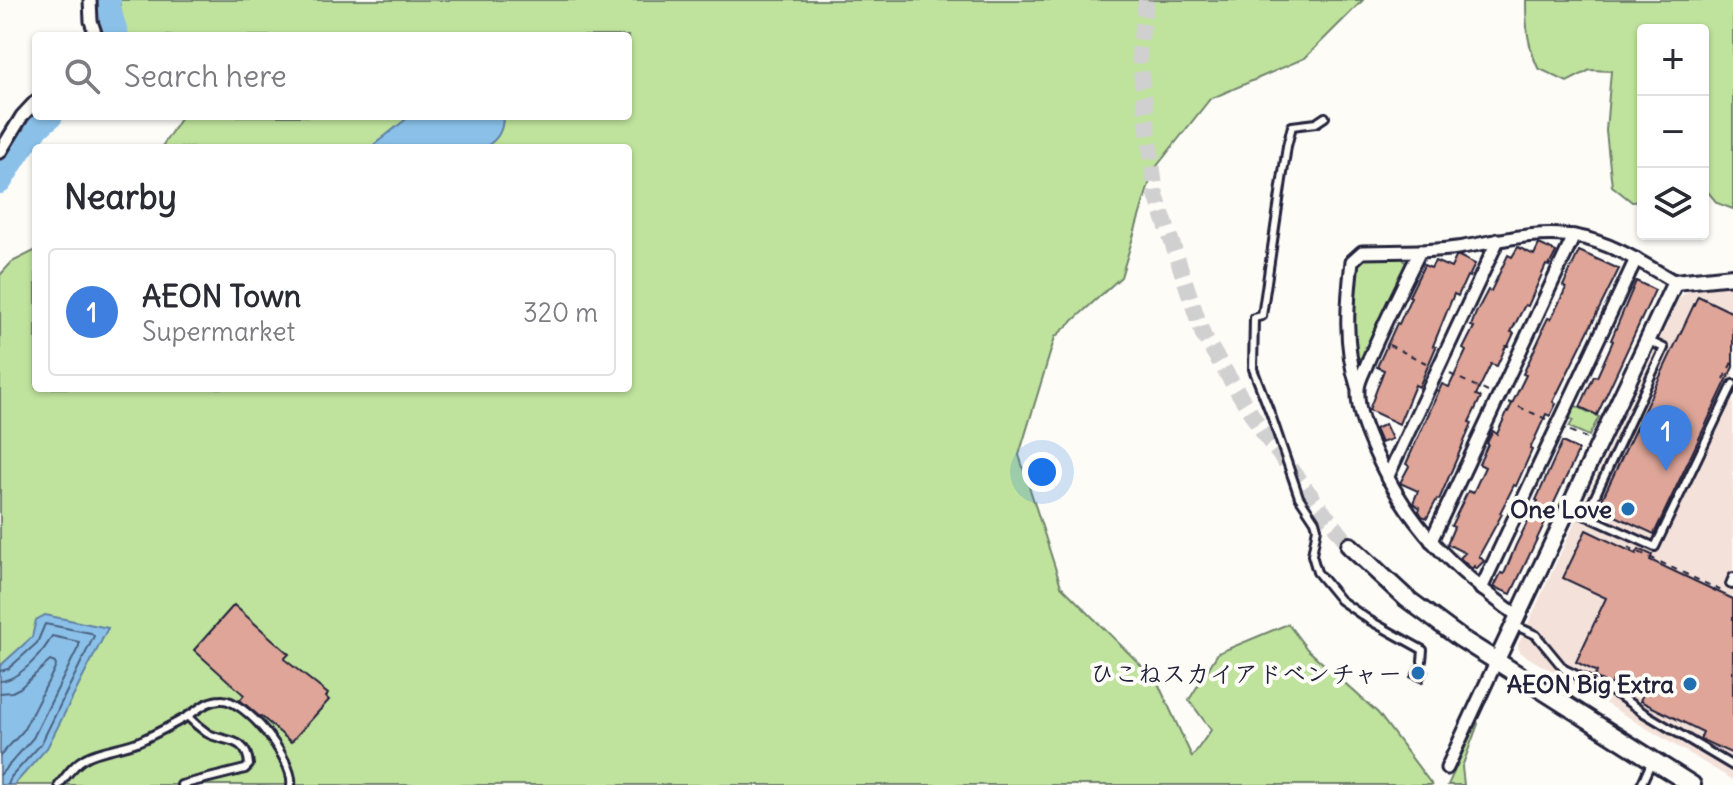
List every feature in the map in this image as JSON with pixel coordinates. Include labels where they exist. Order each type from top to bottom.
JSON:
[{"type":"main road","points":[[1350,546],[1415,605],[1496,662],[1692,785]]},
{"type":"street","points":[[90,0],[95,32]]},
{"type":"street","points":[[0,152],[32,105]]},
{"type":"street","points":[[1516,620],[1455,566],[1406,511],[1365,430],[1358,387],[1350,363],[1348,337],[1352,261],[1362,252],[1454,249],[1537,235],[1574,236],[1636,259],[1675,282],[1733,276]]},
{"type":"street","points":[[1431,541],[1574,236]]},
{"type":"street","points":[[1387,478],[1498,240]]},
{"type":"street","points":[[1358,387],[1377,339],[1420,251]]},
{"type":"street","points":[[1481,589],[1636,259]]},
{"type":"street","points":[[1447,768],[1479,712],[1496,662],[1675,282]]},
{"type":"lane","points":[[1325,117],[1316,123],[1292,126],[1262,316],[1254,318],[1253,369],[1294,484],[1303,505],[1315,521],[1317,528],[1312,555],[1317,572],[1340,600],[1423,650],[1422,661]]},
{"type":"lane","points":[[1586,516],[1664,348],[1647,340]]},
{"type":"lane","points":[[1569,508],[1655,547],[1733,384]]},
{"type":"lane","points":[[1733,577],[1730,584],[1733,585]]},
{"type":"lane","points":[[1516,620],[1536,635],[1564,669],[1618,695],[1733,766]]},
{"type":"lane","points":[[59,785],[73,767],[89,756],[142,740],[210,702],[224,699],[236,702],[275,742],[292,776],[291,785]]},
{"type":"lane","points":[[181,785],[245,769],[249,765],[244,749],[230,739],[210,735],[187,716]]},
{"type":"lane","points":[[1641,785],[1653,760]]},
{"type":"path","points":[[1377,339],[1588,439]]},
{"type":"path","points":[[1628,546],[1733,596]]},
{"type":"shaded area","points":[[1733,286],[1733,780],[1519,652],[1518,645],[1679,298],[1689,290]]},
{"type":"green space","points":[[119,0],[1363,0],[1305,58],[1210,99],[1153,171],[1121,277],[1055,337],[1019,455],[1061,586],[1157,681],[1192,757],[1211,730],[1189,700],[1218,653],[1288,624],[1307,649],[1378,713],[1432,785],[0,785],[0,275],[12,262],[32,252],[32,392],[632,392],[632,144],[164,144],[179,120],[632,120],[632,32],[124,32]]},
{"type":"green space","points":[[1526,0],[1733,0],[1733,209],[1717,203],[1709,193],[1709,24],[1637,24],[1637,202],[1632,202],[1612,186],[1606,131],[1611,71],[1590,70],[1567,82],[1538,68],[1531,51]]},
{"type":"green space","points":[[1367,256],[1402,257],[1407,265],[1363,359],[1355,357],[1353,316],[1357,264]]},
{"type":"green space","points":[[1574,405],[1599,417],[1589,436],[1569,427]]},
{"type":"green space","points":[[1477,721],[1462,767],[1464,785],[1448,785]]},
{"type":"water","points":[[405,120],[503,120],[498,135],[489,144],[375,144]]},
{"type":"water","points":[[45,615],[108,628],[47,748],[14,785],[0,785],[0,666],[32,637],[36,620]]},
{"type":"building","points":[[1539,244],[1556,252],[1511,332],[1514,333],[1497,366],[1491,364],[1476,395],[1481,397],[1469,422],[1472,423],[1439,500],[1427,518],[1422,516],[1420,508],[1413,503],[1418,491],[1400,483],[1409,466],[1406,464],[1442,384],[1449,387],[1466,351],[1463,349],[1474,327],[1471,326],[1476,313],[1488,290],[1491,291],[1508,255],[1512,257],[1518,247],[1534,255]]},
{"type":"building","points":[[1579,251],[1619,269],[1553,402],[1556,404],[1550,416],[1546,414],[1516,486],[1479,556],[1484,561],[1472,569],[1460,558],[1465,553],[1447,544],[1454,527],[1451,526],[1468,491],[1473,493],[1485,467],[1479,464],[1487,443],[1493,431],[1497,434],[1526,375],[1523,374],[1548,318],[1551,319],[1566,288],[1563,286]]},
{"type":"building","points":[[1459,256],[1475,264],[1458,296],[1454,294],[1433,346],[1436,347],[1419,387],[1415,385],[1399,424],[1369,410],[1384,370],[1377,367],[1424,265],[1431,268],[1435,261],[1451,268]]},
{"type":"building","points":[[1636,281],[1655,290],[1597,415],[1580,407],[1613,341]]},
{"type":"building","points":[[1698,296],[1733,313],[1733,367],[1654,534],[1598,508]]},
{"type":"building","points":[[1385,424],[1392,439],[1381,443],[1375,429]]},
{"type":"building","points":[[1562,442],[1579,450],[1511,594],[1494,587],[1501,573],[1504,574]]},
{"type":"building","points":[[1586,530],[1636,554],[1639,549],[1652,555],[1650,560],[1733,599],[1733,754],[1700,739],[1703,732],[1640,701],[1643,694],[1613,680],[1611,685],[1594,677],[1597,672],[1576,662],[1606,598],[1563,578]]},
{"type":"building","points":[[234,605],[289,654],[284,659],[328,694],[326,697],[329,700],[291,742],[240,700],[244,695],[194,650]]},
{"type":"building","name":"ひこねスカイアドベンチャー","points":[[1416,666],[1428,672],[1422,683],[1410,677]]},
{"type":"waterway","points":[[109,0],[107,3],[116,32]]},
{"type":"waterway","points":[[0,182],[29,138],[46,120]]},
{"type":"tunnel","points":[[1146,0],[1139,55],[1156,195],[1203,335],[1265,436],[1350,546]]},
{"type":"place","name":"AEON Town","points":[[1666,471]]},
{"type":"place","name":"One Love","points":[[1628,509]]},
{"type":"place","name":"ひこねスカイアドベンチャー","points":[[1418,673]]},
{"type":"place","name":"AEON Big Extra","points":[[1690,684]]}]
